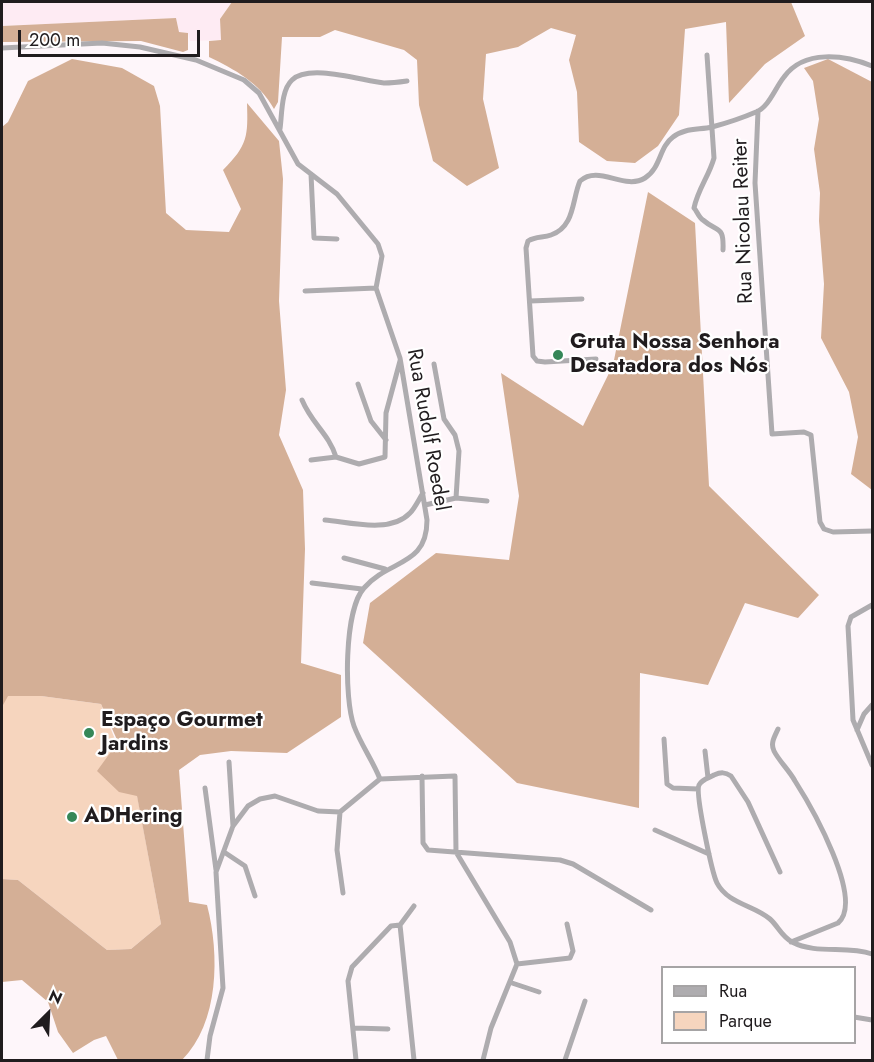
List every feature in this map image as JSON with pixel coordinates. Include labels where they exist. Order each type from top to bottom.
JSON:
[{"type":"street","name":"Rua Rudolf Roedel","points":[[2,48],[102,43],[140,47],[196,60],[244,80],[259,93],[298,164],[337,194],[378,244],[382,256],[376,288],[400,358],[425,505],[427,534],[423,545],[406,561],[386,569],[362,589]]},
{"type":"street","points":[[707,55],[714,158],[710,171],[702,182],[694,208],[703,220],[720,230],[723,236],[723,250]]},
{"type":"street","points":[[596,359],[545,362],[534,360],[526,248],[528,241],[533,237],[551,235],[563,226],[573,211],[580,181],[594,174],[626,181],[641,180],[657,165],[664,147],[676,134],[712,127],[759,111],[784,76],[801,63],[828,57],[851,59],[873,66]]},
{"type":"street","points":[[280,129],[286,90],[292,80],[299,76],[319,73],[384,83],[407,81]]},
{"type":"street","name":"Rua Nicolau Reiter","points":[[759,111],[755,183],[772,434],[804,432],[811,435],[820,522],[824,529],[833,532],[873,531]]},
{"type":"street","points":[[311,174],[314,238],[318,240],[337,239]]},
{"type":"street","points":[[305,291],[376,288]]},
{"type":"street","points":[[530,301],[582,299]]},
{"type":"street","points":[[310,460],[336,457],[359,464],[380,459],[387,454],[386,413],[400,358]]},
{"type":"street","points":[[434,364],[444,419],[455,435],[459,451],[456,498]]},
{"type":"street","points":[[358,384],[371,421],[386,440]]},
{"type":"street","points":[[302,400],[314,424],[332,444],[336,457]]},
{"type":"street","points":[[325,520],[375,525],[394,522],[411,513],[423,492]]},
{"type":"street","points":[[425,505],[456,498],[487,501]]},
{"type":"street","points":[[344,558],[386,569]]},
{"type":"street","points":[[312,584],[362,589],[351,620],[347,646],[351,711],[353,725],[380,780]]},
{"type":"street","points":[[873,605],[851,617],[848,626],[851,708],[857,730],[873,765]]},
{"type":"street","points":[[857,730],[864,714],[873,705]]},
{"type":"street","points":[[778,729],[773,740],[773,749],[795,780],[820,825],[836,862],[846,897],[846,910],[843,918],[837,923],[791,942]]},
{"type":"street","points":[[664,739],[669,787],[698,789]]},
{"type":"street","points":[[705,751],[708,778]]},
{"type":"street","points":[[229,762],[233,826]]},
{"type":"street","points":[[780,872],[748,802],[731,776],[720,773],[700,783],[698,789],[709,854],[717,883],[723,891],[771,920],[779,933],[791,942],[807,948],[854,950],[873,954]]},
{"type":"street","points":[[422,776],[423,843],[428,850],[560,860],[573,864],[651,910]]},
{"type":"street","points":[[216,872],[233,826],[248,806],[260,799],[275,796],[318,811],[340,812],[380,780],[455,776],[456,852],[510,942],[517,964],[512,983],[491,1028],[483,1060]]},
{"type":"street","points":[[206,788],[216,872],[223,988],[210,1036],[207,1060]]},
{"type":"street","points":[[340,812],[337,850],[344,893]]},
{"type":"street","points":[[655,830],[709,854]]},
{"type":"street","points":[[224,852],[245,866],[255,896]]},
{"type":"street","points":[[414,906],[400,925],[414,1060]]},
{"type":"street","points":[[517,964],[570,958],[573,951],[567,924]]},
{"type":"street","points":[[356,1060],[348,981],[352,967],[391,926],[400,925]]},
{"type":"street","points":[[512,983],[539,992]]},
{"type":"street","points":[[565,1060],[585,1001]]},
{"type":"street","points":[[856,1017],[873,1020]]},
{"type":"street","points":[[354,1028],[388,1029]]},
{"type":"shaded area","points":[[2,2],[232,2],[220,19],[221,40],[190,41],[188,33],[179,32],[176,18],[2,26]]},
{"type":"shaded area","points":[[232,2],[791,2],[805,36],[765,64],[729,103],[726,22],[685,29],[679,115],[658,146],[635,163],[607,161],[579,142],[577,92],[569,60],[576,35],[551,28],[518,47],[486,54],[483,99],[499,168],[467,186],[433,161],[419,105],[417,60],[404,50],[335,30],[320,37],[282,37],[278,102],[274,109],[254,84],[209,57],[209,41],[221,40],[220,19]]},
{"type":"shaded area","points":[[176,18],[179,32],[188,33],[188,50],[183,52],[141,41],[2,42],[2,26]]},
{"type":"shaded area","points":[[72,59],[122,68],[154,86],[160,106],[166,213],[186,230],[229,232],[241,209],[223,170],[242,147],[245,139],[247,103],[279,141],[283,179],[279,301],[286,390],[279,435],[303,490],[305,549],[301,663],[341,675],[341,717],[287,753],[231,751],[200,755],[179,770],[189,902],[207,905],[215,966],[210,1008],[194,1045],[182,1060],[118,1060],[106,1036],[94,1040],[73,1053],[58,1032],[48,1002],[22,980],[2,982],[2,879],[18,880],[107,950],[131,949],[161,924],[137,796],[119,792],[97,771],[118,742],[101,704],[41,696],[8,696],[2,707],[2,127],[8,122],[28,81]]},
{"type":"shaded area","points":[[828,59],[872,82],[872,490],[851,474],[858,437],[849,392],[821,338],[824,284],[819,221],[820,193],[814,149],[819,119],[813,81],[804,68]]},
{"type":"shaded area","points":[[648,192],[695,223],[709,486],[819,595],[798,618],[745,603],[708,685],[640,673],[639,808],[517,783],[363,643],[370,603],[436,553],[509,560],[519,496],[501,373],[583,426],[613,365]]},
{"type":"green space","name":"ADHering","points":[[7,696],[41,696],[101,704],[137,795],[161,924],[131,949],[107,950],[18,880],[2,879],[2,707]]},
{"type":"place","name":"Gruta Nossa Senhora Desatadora dos Nós","points":[[558,355]]},
{"type":"place","name":"Espaço Gourmet Jardins","points":[[89,733]]},
{"type":"place","name":"ADHering","points":[[72,817]]}]
